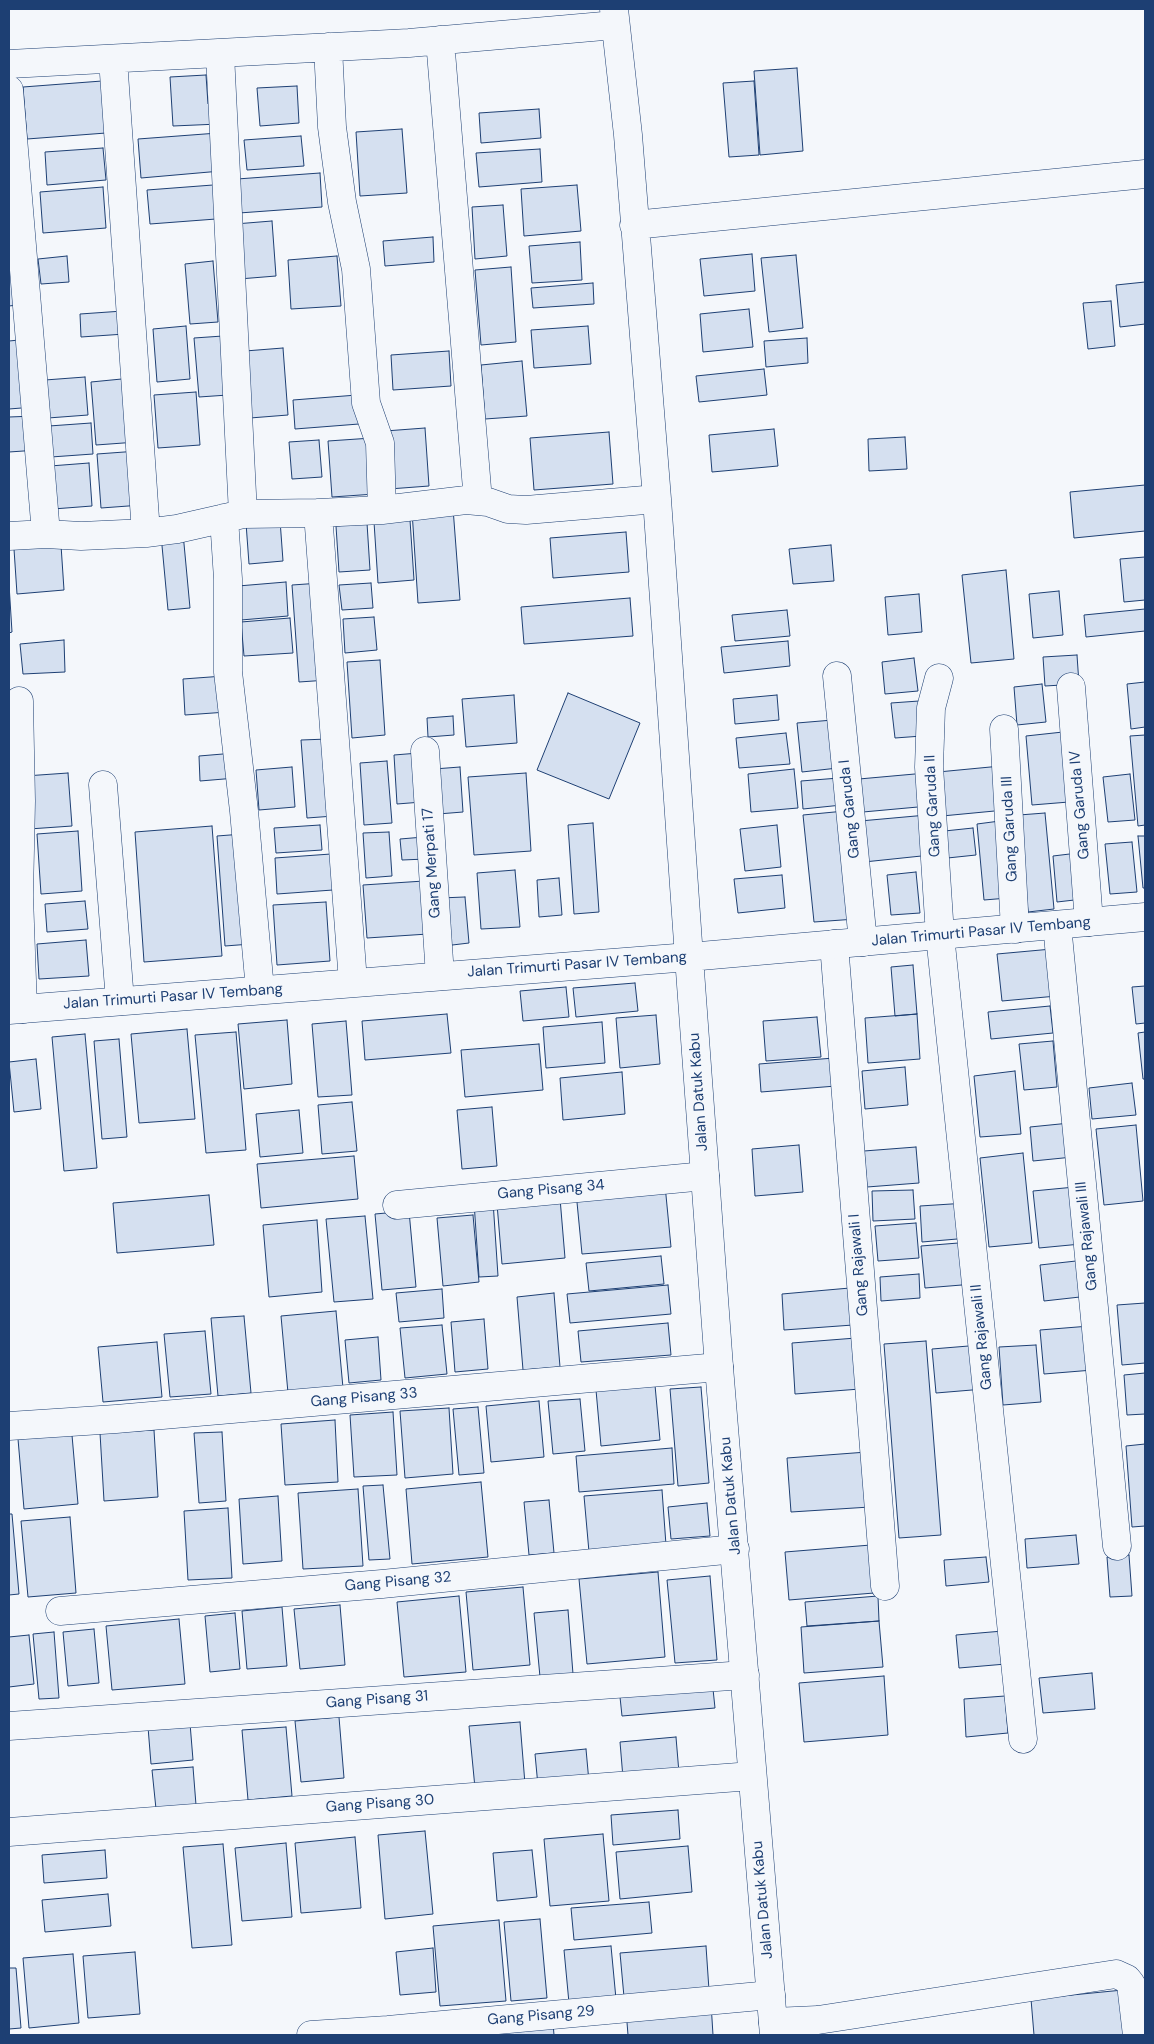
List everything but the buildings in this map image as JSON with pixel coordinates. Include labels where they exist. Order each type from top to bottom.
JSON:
[{"type":"street","points":[[9,64],[220,54],[440,40],[614,17]]},
{"type":"street","name":"Jalan Datuk Kabu","points":[[614,17],[628,135],[657,499],[705,1176],[736,1550],[752,1776],[774,2029]]},
{"type":"street","points":[[440,40],[478,501]]},
{"type":"street","points":[[328,47],[332,127],[342,202],[356,269],[366,403],[380,444],[382,510]]},
{"type":"street","points":[[220,54],[234,516],[228,579],[228,672],[244,811],[260,990]]},
{"type":"street","points":[[113,59],[146,533]]},
{"type":"street","points":[[9,90],[46,534]]},
{"type":"street","points":[[634,225],[1145,174]]},
{"type":"street","points":[[9,536],[46,534],[81,536],[146,533],[177,529],[234,516],[382,510],[466,500],[478,501],[508,509],[526,510],[657,499]]},
{"type":"street","points":[[318,513],[353,982]]},
{"type":"street","name":"Gang Garuda I","points":[[837,676],[864,942]]},
{"type":"street","name":"Gang Garuda II","points":[[939,678],[931,708],[929,767],[940,935]]},
{"type":"street","name":"Gang Garuda IV","points":[[1070,687],[1089,922]]},
{"type":"street","points":[[16,1009],[21,801],[19,701]]},
{"type":"street","name":"Gang Garuda III","points":[[1004,729],[1016,929]]},
{"type":"street","name":"Gang Merpati 17","points":[[424,751],[440,976]]},
{"type":"street","points":[[103,784],[120,1001]]},
{"type":"street","name":"Jalan Trimurti Pasar IV Tembang","points":[[16,1009],[689,957],[1145,917]]},
{"type":"street","name":"Gang Rajawali III","points":[[1056,925],[1117,1546]]},
{"type":"street","name":"Gang Rajawali II","points":[[940,935],[1023,1739]]},
{"type":"street","name":"Gang Rajawali I","points":[[834,944],[884,1586]]},
{"type":"street","name":"Gang Pisang 34","points":[[397,1205],[705,1176]]},
{"type":"street","name":"Gang Pisang 33","points":[[9,1426],[116,1419],[720,1367]]},
{"type":"street","name":"Gang Pisang 32","points":[[60,1611],[382,1584],[736,1550]]},
{"type":"street","name":"Gang Pisang 31","points":[[9,1726],[745,1675]]},
{"type":"street","name":"Gang Pisang 30","points":[[9,1832],[752,1776]]},
{"type":"street","points":[[774,2029],[818,2020],[1116,1974],[1127,1979],[1131,1984],[1137,2035]]},
{"type":"street","name":"Gang Pisang 29","points":[[311,2035],[388,2030],[771,1995]]}]
